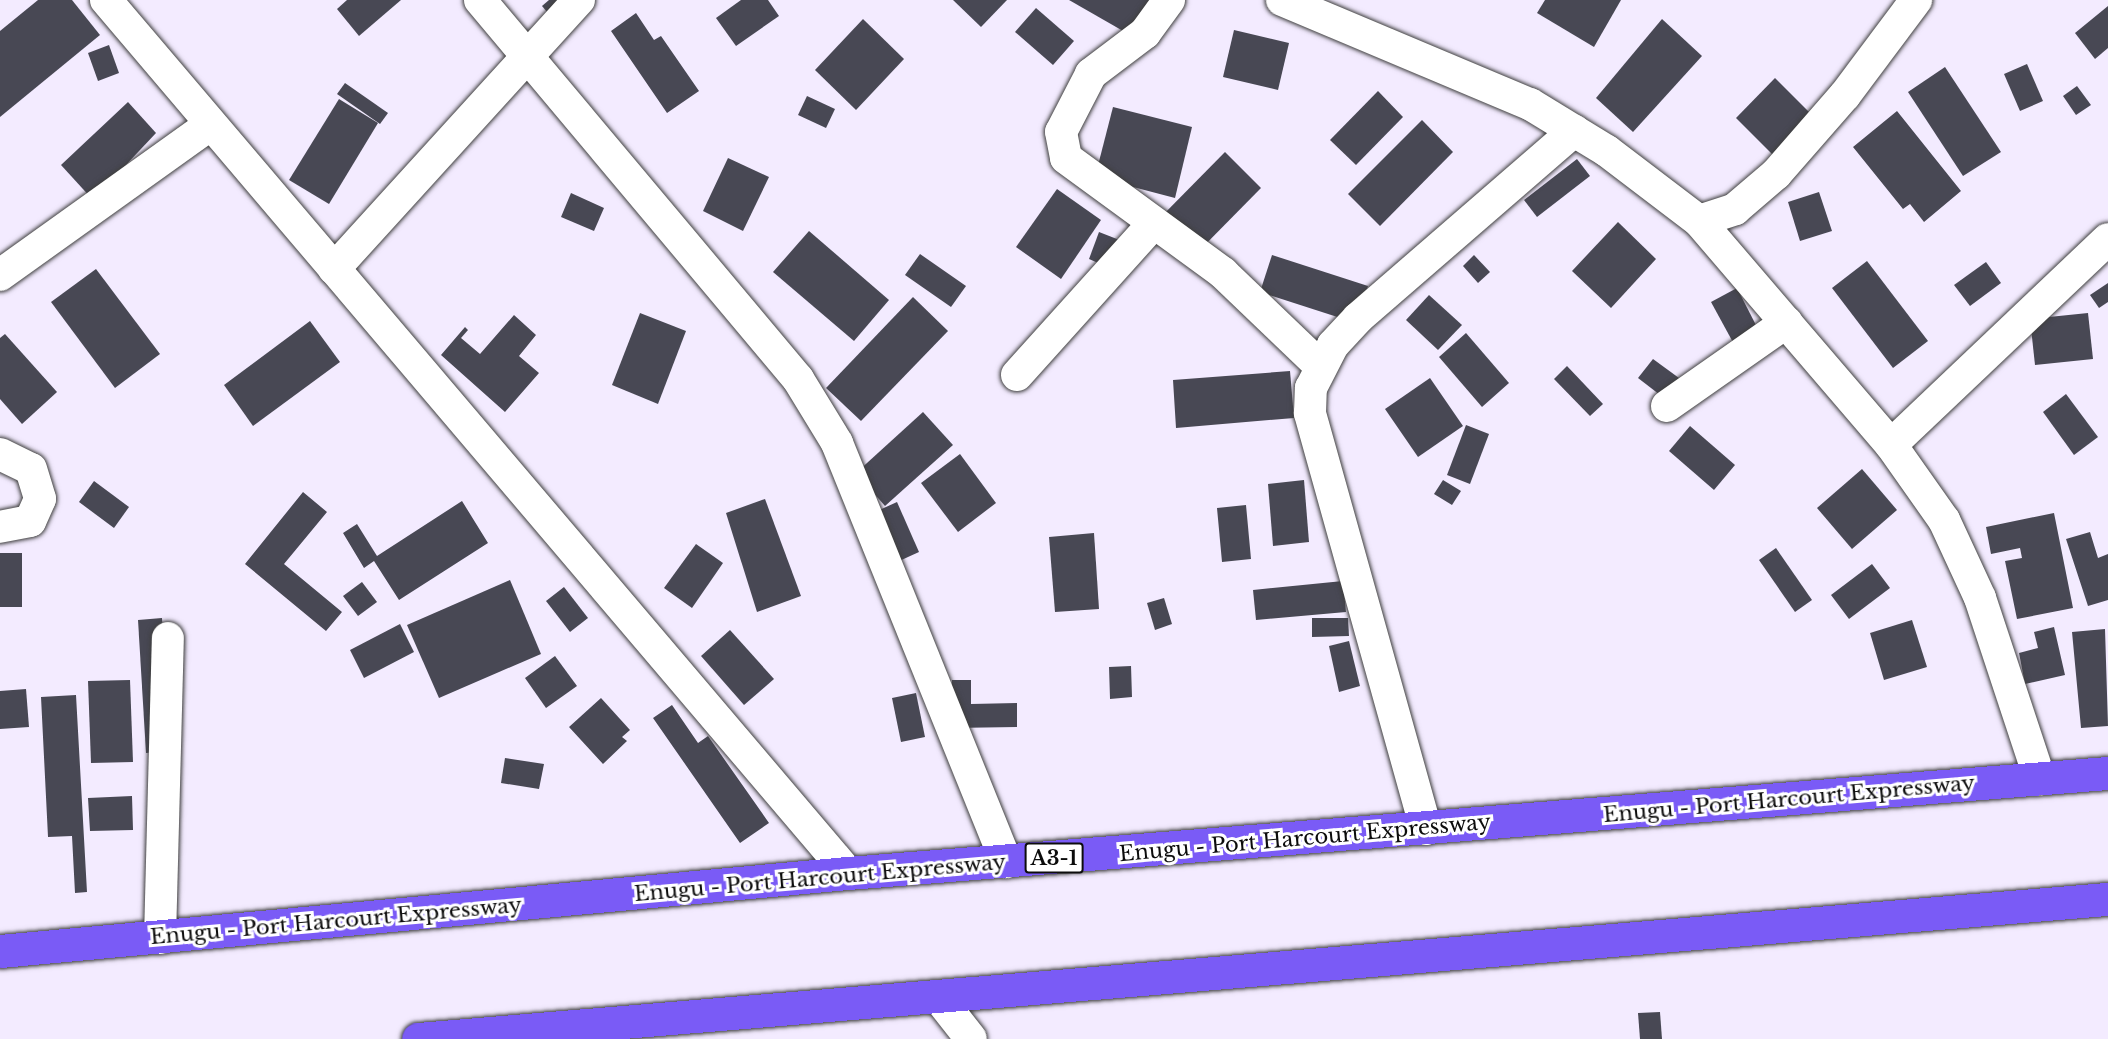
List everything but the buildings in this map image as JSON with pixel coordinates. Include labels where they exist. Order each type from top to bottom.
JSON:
[{"type":"highway","name":"Enugu - Port Harcourt Expressway","points":[[0,951],[848,873],[2108,773]]},
{"type":"highway","points":[[418,1039],[596,1031],[938,997],[2108,899]]},
{"type":"street","points":[[106,0],[848,873]]},
{"type":"street","points":[[480,0],[528,53],[555,94],[798,379],[837,443],[1006,862]]},
{"type":"street","points":[[334,269],[528,53],[579,0]]},
{"type":"street","points":[[1169,0],[1145,33],[1091,74],[1061,132],[1066,158],[1076,171],[1223,273],[1320,366]]},
{"type":"street","points":[[1282,0],[1530,104],[1574,131],[1699,221],[1891,445],[1944,520],[1980,598],[2040,779]]},
{"type":"street","points":[[1699,221],[1735,209],[1776,174],[1845,94],[1916,0]]},
{"type":"street","points":[[0,275],[211,124]]},
{"type":"street","points":[[1426,828],[1310,412],[1311,388],[1320,366],[1358,318],[1574,131]]},
{"type":"street","points":[[1017,375],[1153,224]]},
{"type":"street","points":[[1891,445],[2108,239]]},
{"type":"street","points":[[1668,406],[1787,322]]},
{"type":"street","points":[[0,454],[31,469],[40,499],[30,521],[0,527]]},
{"type":"street","points":[[160,938],[168,638]]},
{"type":"street","points":[[938,997],[971,1039]]}]
